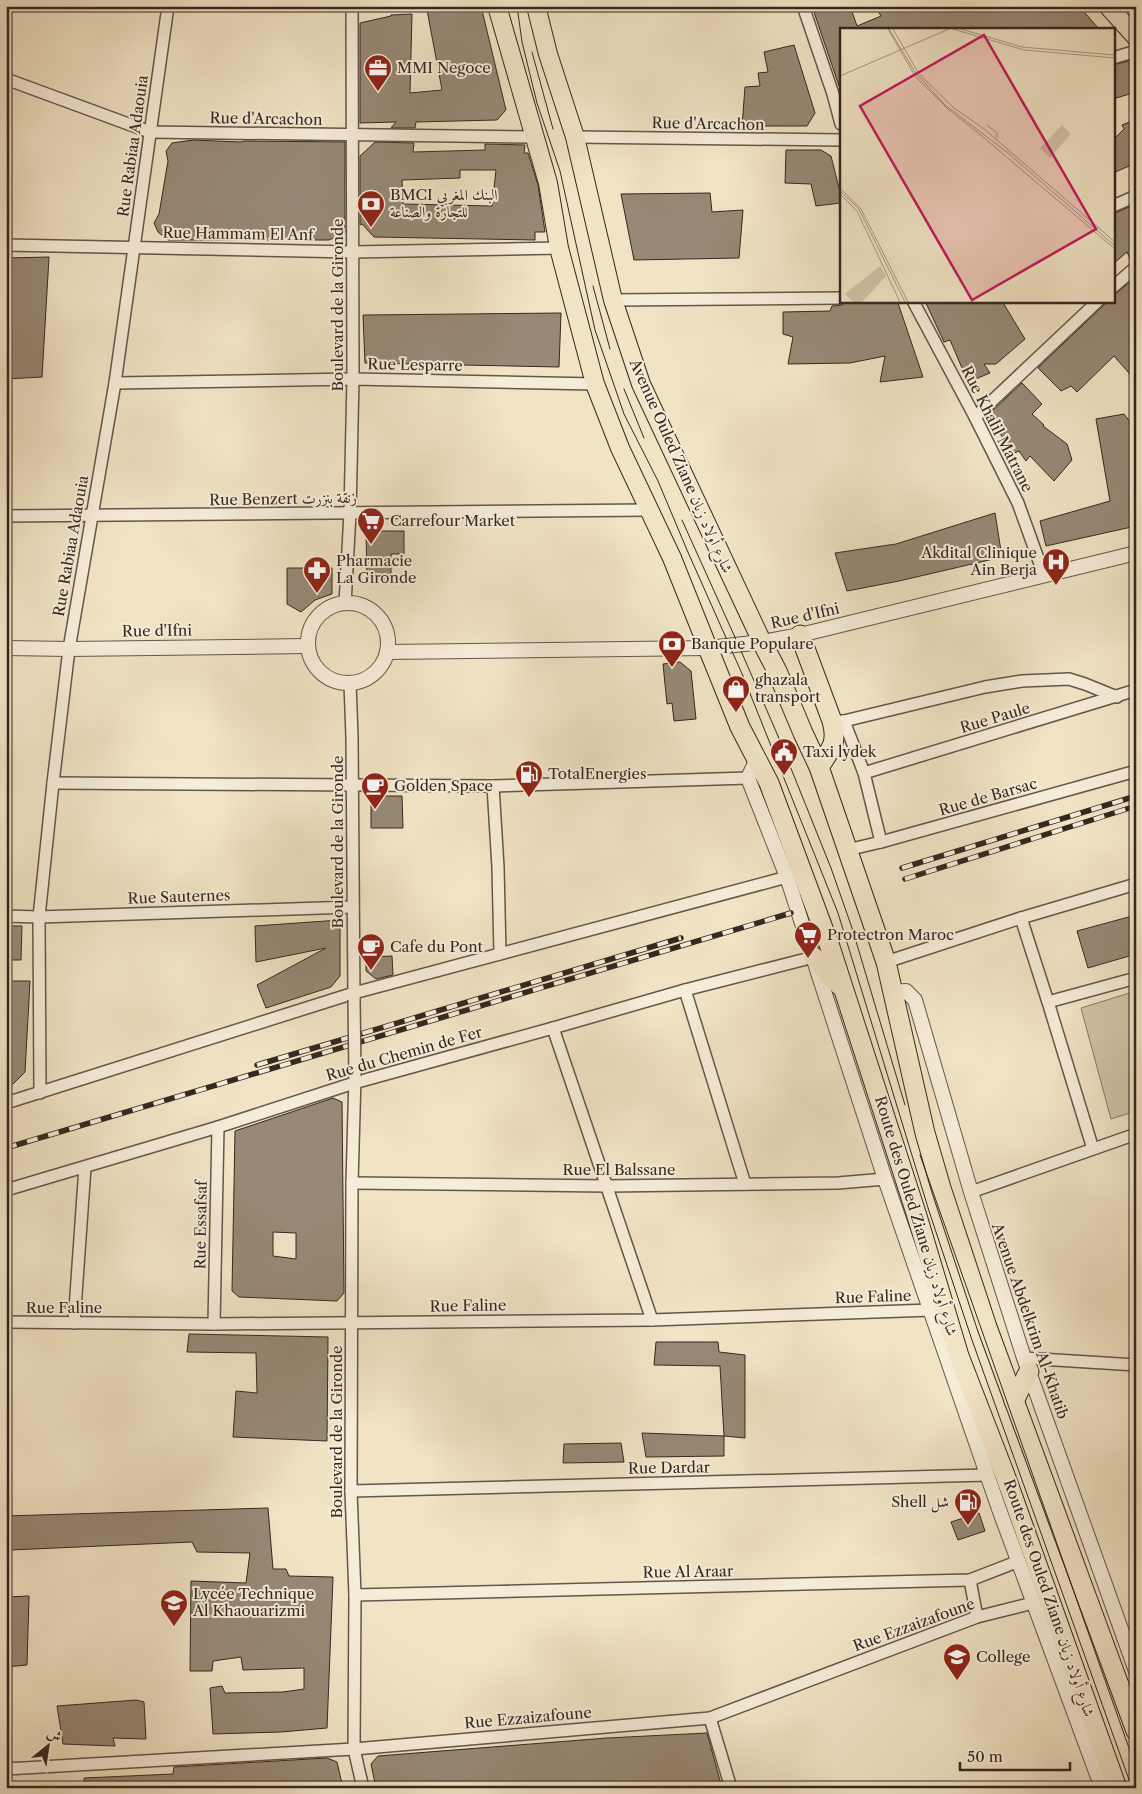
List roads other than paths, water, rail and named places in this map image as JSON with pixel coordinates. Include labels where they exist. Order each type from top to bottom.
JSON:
[{"type":"highway","points":[[800,635],[838,721],[836,740],[819,767],[886,962],[925,1133],[987,1327],[1136,1731]]},
{"type":"highway","name":"Avenue Ouled Ziane شارع أولاد زيان","points":[[762,642],[777,671],[802,733],[819,767]]},
{"type":"highway","name":"Route des Ouled Ziane شارع أولاد زيان","points":[[708,648],[740,727],[777,804],[844,990],[917,1216],[959,1356],[1005,1475],[1117,1788]]},
{"type":"highway","points":[[814,957],[844,990]]},
{"type":"highway","points":[[954,1379],[959,1356]]},
{"type":"highway","points":[[1014,1401],[1026,1364]]},
{"type":"highway","points":[[1060,1674],[1082,1694]]},
{"type":"main road","points":[[497,6],[548,183],[559,248],[595,384],[620,448],[672,558],[708,648]]},
{"type":"main road","name":"Avenue Ouled Ziane شارع أولاد زيان","points":[[536,6],[548,54],[575,137],[613,300],[641,384],[762,642]]},
{"type":"main road","points":[[1108,6],[1136,37]]},
{"type":"street","name":"Rue Rabiaa Adaouia","points":[[40,1093],[39,917],[52,783],[69,649],[115,383],[168,6]]},
{"type":"street","name":"Boulevard de la Gironde","points":[[345,604],[350,513],[353,379],[352,6]]},
{"type":"street","points":[[803,6],[840,120]]},
{"type":"street","points":[[1114,58],[1136,51]]},
{"type":"street","name":"Rue d'Arcachon","points":[[6,79],[150,132],[534,137]]},
{"type":"street","name":"Rue d'Arcachon","points":[[575,137],[840,140]]},
{"type":"street","points":[[1114,206],[1136,196]]},
{"type":"street","name":"Rue Hammam El Anf","points":[[6,245],[354,252],[559,248]]},
{"type":"street","points":[[1114,286],[1136,267]]},
{"type":"street","points":[[613,300],[840,298]]},
{"type":"street","name":"Rue Khalil Matrane","points":[[914,302],[975,417],[1018,503],[1044,575]]},
{"type":"street","points":[[975,417],[1097,302]]},
{"type":"street","name":"Rue Lesparre","points":[[115,383],[353,379],[595,384]]},
{"type":"street","name":"Rue Benzert زنقة بنزرت","points":[[6,516],[650,510]]},
{"type":"street","name":"Rue d'Ifni","points":[[387,652],[708,648],[762,642],[800,635],[1136,553]]},
{"type":"street","points":[[345,604],[365,608],[374,614],[386,631],[387,652],[382,664],[374,674],[363,680],[350,683],[335,681],[321,674],[314,666],[308,646],[308,636],[318,617],[330,608],[345,604]]},
{"type":"street","name":"Rue d'Ifni","points":[[6,648],[308,646]]},
{"type":"street","points":[[881,842],[864,773],[838,721],[985,687],[1022,681],[1069,679],[1117,696]]},
{"type":"street","name":"Boulevard de la Gironde","points":[[350,683],[353,786],[352,906],[354,997],[351,1491],[355,1596],[354,1749],[364,1788]]},
{"type":"street","name":"Rue Paule","points":[[864,773],[1136,690]]},
{"type":"street","points":[[757,759],[748,778],[787,877],[885,1179],[999,1509],[1102,1788]]},
{"type":"street","name":"Rue de Barsac","points":[[847,850],[1136,771]]},
{"type":"street","points":[[52,783],[493,786],[748,778]]},
{"type":"street","points":[[493,786],[498,867],[500,954]]},
{"type":"street","points":[[6,1103],[500,954],[787,877]]},
{"type":"street","points":[[886,962],[1021,918],[1136,884]]},
{"type":"street","name":"Rue Sauternes","points":[[6,916],[39,917],[352,906]]},
{"type":"street","points":[[1021,918],[1093,1149]]},
{"type":"street","name":"Rue du Chemin de Fer","points":[[6,1190],[218,1127],[354,1079],[553,1028],[685,990],[814,957]]},
{"type":"street","points":[[1048,1002],[1136,978]]},
{"type":"street","points":[[685,990],[745,1184]]},
{"type":"street","name":"Avenue Abdelkrim Al-Khatib","points":[[894,992],[906,991],[915,1000],[970,1192],[1026,1364],[1136,1671]]},
{"type":"street","points":[[553,1028],[652,1320]]},
{"type":"street","name":"Rue Essafsaf","points":[[214,1324],[218,1127]]},
{"type":"street","points":[[970,1192],[1136,1134]]},
{"type":"street","points":[[74,1323],[85,1167]]},
{"type":"street","name":"Rue El Balssane","points":[[352,1183],[607,1186],[838,1183],[885,1179]]},
{"type":"street","name":"Rue Faline","points":[[6,1322],[214,1324],[652,1320],[931,1310]]},
{"type":"street","points":[[1026,1364],[1136,1365]]},
{"type":"street","name":"Rue Dardar","points":[[351,1491],[988,1475]]},
{"type":"street","name":"Rue Al Araar","points":[[355,1596],[970,1580],[1019,1561]]},
{"type":"street","points":[[970,1580],[977,1616]]},
{"type":"street","name":"Rue Ezzaizafoune","points":[[6,1769],[354,1749],[710,1718],[977,1616],[1033,1603]]},
{"type":"street","points":[[710,1718],[731,1788]]},
{"type":"tram line","points":[[517,6],[522,42],[537,103],[560,171],[595,330],[624,414],[658,481],[743,676],[838,913],[929,1211],[972,1340],[1132,1788]]},
{"type":"tram line","points":[[532,52],[553,129]]},
{"type":"tram line","points":[[593,286],[610,349]]},
{"type":"tram line","points":[[624,389],[644,438]]},
{"type":"tram line","points":[[682,520],[778,736],[831,868],[852,928],[905,1105]]},
{"type":"tram line","points":[[920,1155],[1136,1768]]},
{"type":"railway","points":[[902,868],[1136,796]]},
{"type":"railway","points":[[905,879],[1136,806]]},
{"type":"railway","points":[[6,1148],[791,913]]},
{"type":"railway","points":[[257,1065],[681,938]]},
{"type":"place","name":"MMI Negoce","points":[[378,92]]},
{"type":"place","name":"BMCI البنك المغربي للتجارة والصناعة","points":[[371,228]]},
{"type":"place","name":"Carrefour Market","points":[[371,545]]},
{"type":"place","name":"Akdital Clinique Ain Berja","points":[[1056,586]]},
{"type":"place","name":"Pharmacie La Gironde","points":[[317,594]]},
{"type":"place","name":"Banque Populare","points":[[672,668]]},
{"type":"place","name":"ghazala transport","points":[[736,713]]},
{"type":"place","name":"Taxi lydek","points":[[784,776]]},
{"type":"place","name":"TotalEnergies","points":[[529,798]]},
{"type":"place","name":"Golden Space","points":[[375,810]]},
{"type":"place","name":"Protectron Maroc","points":[[808,959]]},
{"type":"place","name":"Cafe du Pont","points":[[371,971]]},
{"type":"place","name":"Shell شل","points":[[968,1526]]},
{"type":"place","name":"Lycée Technique Al Khaouarizmi","points":[[174,1627]]},
{"type":"place","name":"College","points":[[957,1681]]}]
